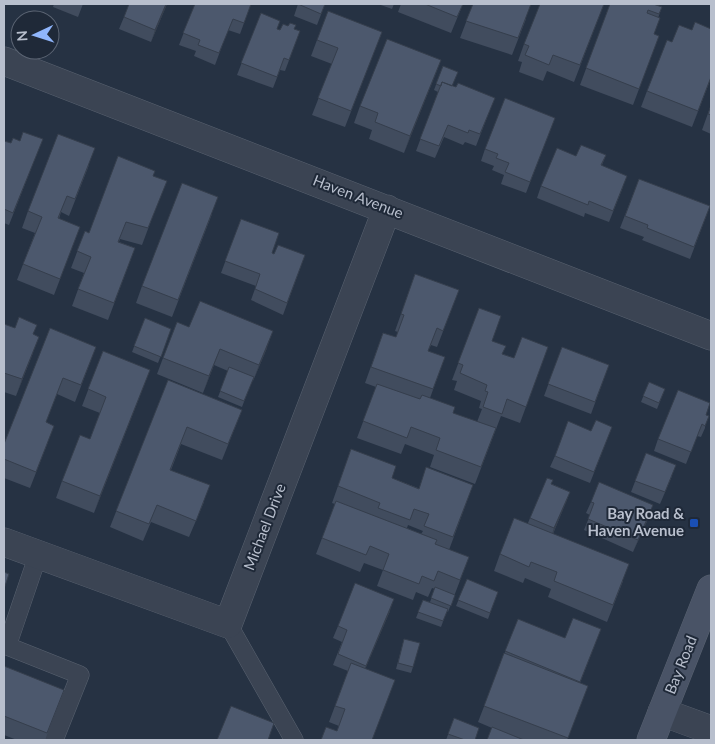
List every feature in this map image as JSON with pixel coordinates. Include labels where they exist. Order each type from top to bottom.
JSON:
[{"type":"street","name":"Haven Avenue","points":[[4,61],[387,208],[711,336]]},
{"type":"street","name":"Michael Drive","points":[[228,624],[387,208]]},
{"type":"street","points":[[4,542],[228,624]]},
{"type":"street","name":"Bay Road","points":[[651,740],[711,590]]},
{"type":"street","points":[[662,712],[711,730]]},
{"type":"lane","points":[[38,555],[7,646],[80,675],[54,740]]},
{"type":"lane","points":[[228,624],[294,740]]},
{"type":"building","points":[[129,4],[166,4],[155,30],[124,17]]},
{"type":"building","points":[[195,4],[251,4],[244,23],[233,19],[219,53],[198,45],[200,40],[183,33]]},
{"type":"building","points":[[298,4],[325,4],[321,14]]},
{"type":"building","points":[[425,4],[463,4],[457,17]]},
{"type":"building","points":[[473,4],[531,4],[518,38],[466,21]]},
{"type":"building","points":[[540,4],[604,4],[580,65],[553,55],[549,65],[525,55],[529,46],[524,44]]},
{"type":"building","points":[[610,4],[653,4],[662,7],[659,14],[648,10],[647,13],[660,18],[654,34],[659,36],[639,89],[586,68]]},
{"type":"building","points":[[328,11],[382,32],[351,111],[318,98],[338,48],[317,40]]},
{"type":"building","points":[[261,13],[280,21],[277,29],[280,30],[283,24],[288,26],[290,23],[296,25],[294,29],[300,31],[289,60],[284,58],[277,77],[241,63]]},
{"type":"building","points":[[695,22],[711,29],[711,77],[698,111],[647,91],[667,40],[672,42],[679,25],[692,30]]},
{"type":"building","points":[[387,39],[441,60],[410,136],[375,122],[378,113],[360,106]]},
{"type":"building","points":[[443,66],[458,72],[452,86],[442,82],[441,86],[436,84]]},
{"type":"building","points":[[442,82],[456,87],[458,83],[495,98],[480,134],[469,130],[468,133],[448,125],[439,146],[420,139]]},
{"type":"building","points":[[505,98],[555,118],[530,182],[505,172],[509,163],[496,158],[498,154],[485,149]]},
{"type":"building","points":[[23,132],[43,139],[13,213],[4,209],[4,141],[11,143],[13,138],[20,141]]},
{"type":"building","points":[[58,134],[95,148],[75,199],[67,196],[58,218],[80,227],[60,279],[23,264],[42,217],[28,211]]},
{"type":"building","points":[[581,145],[606,155],[601,165],[627,176],[613,211],[589,201],[588,205],[541,186],[557,148],[576,156]]},
{"type":"building","points":[[118,156],[155,171],[153,176],[167,181],[148,228],[126,222],[118,242],[135,248],[114,303],[78,289],[91,257],[77,251],[85,231],[89,233]]},
{"type":"building","points":[[639,179],[710,206],[694,247],[647,228],[648,225],[625,216]]},
{"type":"building","points":[[182,183],[218,197],[178,300],[142,286]]},
{"type":"building","points":[[241,219],[279,233],[272,253],[274,254],[278,245],[305,255],[287,303],[255,289],[260,274],[225,261]]},
{"type":"building","points":[[415,274],[459,290],[443,331],[437,328],[428,351],[445,357],[433,389],[371,367],[383,333],[396,337],[404,315],[401,314]]},
{"type":"building","points":[[200,301],[273,331],[259,365],[220,349],[209,376],[163,358],[177,322],[189,327]]},
{"type":"building","points":[[479,308],[501,316],[492,341],[506,346],[502,354],[514,358],[522,337],[548,347],[526,407],[507,399],[502,414],[483,407],[488,392],[485,391],[487,385],[460,373],[463,365],[458,363]]},
{"type":"building","points":[[19,317],[37,325],[33,334],[39,337],[22,379],[4,373],[4,324],[15,328]]},
{"type":"building","points":[[145,318],[171,329],[161,357],[134,346]]},
{"type":"building","points":[[50,328],[96,347],[81,385],[63,378],[46,422],[54,426],[36,472],[4,459],[4,444]]},
{"type":"building","points":[[562,347],[609,365],[595,402],[548,384]]},
{"type":"building","points":[[103,351],[150,370],[100,496],[62,481],[80,435],[90,439],[106,397],[88,389]]},
{"type":"building","points":[[229,367],[254,377],[244,401],[220,391]]},
{"type":"building","points":[[168,380],[242,410],[228,444],[187,427],[170,470],[210,485],[196,521],[157,505],[149,524],[116,511]]},
{"type":"building","points":[[649,382],[665,389],[659,403],[643,396]]},
{"type":"building","points":[[377,384],[420,399],[422,395],[455,407],[453,413],[496,428],[481,467],[436,450],[440,438],[411,427],[407,438],[363,421]]},
{"type":"building","points":[[678,390],[710,403],[706,415],[709,416],[705,426],[702,424],[691,452],[658,439]]},
{"type":"building","points":[[596,420],[612,427],[594,472],[555,456],[568,421],[591,431]]},
{"type":"building","points":[[351,449],[396,466],[392,478],[419,489],[426,467],[473,485],[453,537],[424,526],[429,514],[414,509],[410,520],[378,508],[380,503],[338,486]]},
{"type":"building","points":[[646,453],[676,465],[665,492],[635,481]]},
{"type":"building","points":[[547,478],[553,480],[551,484],[570,492],[554,528],[530,518]]},
{"type":"building","points":[[599,482],[653,505],[638,540],[588,519],[594,503],[591,502]]},
{"type":"building","points":[[336,501],[437,540],[435,544],[469,557],[460,580],[438,571],[434,581],[422,576],[419,584],[383,570],[389,554],[370,546],[366,555],[322,538]]},
{"type":"building","points":[[514,518],[629,564],[613,605],[554,581],[557,572],[531,562],[529,567],[500,554]]},
{"type":"building","points":[[4,572],[9,574],[4,589]]},
{"type":"building","points":[[467,579],[498,592],[490,613],[458,600]]},
{"type":"building","points":[[355,583],[394,599],[366,666],[338,654],[347,630],[338,626]]},
{"type":"building","points":[[435,587],[455,595],[451,606],[431,598]]},
{"type":"building","points":[[423,600],[448,609],[443,621],[418,612]]},
{"type":"building","points":[[573,618],[601,629],[580,682],[505,651],[518,619],[565,638]]},
{"type":"building","points":[[404,639],[420,643],[413,667],[398,663]]},
{"type":"building","points":[[504,653],[588,686],[568,738],[484,706]]},
{"type":"building","points":[[351,663],[395,680],[372,740],[321,740],[326,727],[337,731],[345,709],[335,706]]},
{"type":"building","points":[[4,666],[64,690],[47,733],[4,716]]},
{"type":"building","points":[[231,706],[274,723],[268,740],[217,740]]},
{"type":"building","points":[[454,718],[479,728],[475,740],[465,740],[448,734]]},
{"type":"building","points":[[492,727],[524,740],[487,740]]},
{"type":"place","name":"Bay Road & Haven Avenue","points":[[694,523]]}]
